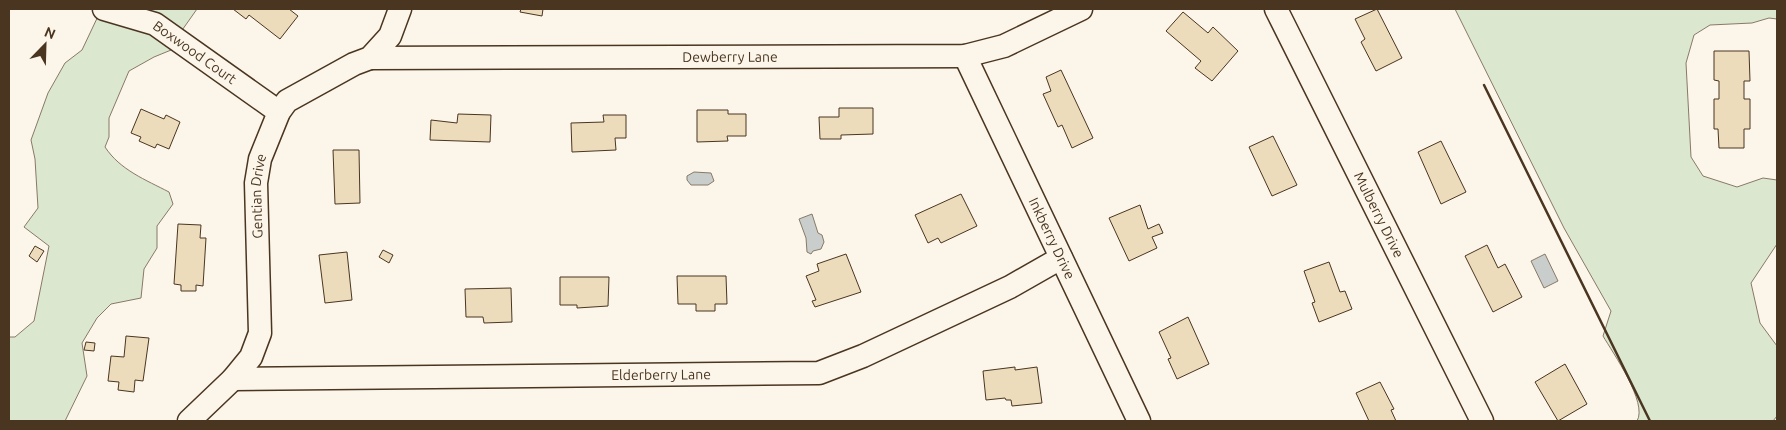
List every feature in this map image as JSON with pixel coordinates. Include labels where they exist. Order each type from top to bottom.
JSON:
[{"type":"street","name":"Boxwood Court","points":[[104,9],[154,24],[279,112]]},
{"type":"street","name":"Gentian Drive","points":[[189,421],[233,379],[251,357],[260,333],[256,183],[260,159],[279,112],[287,101],[339,72],[370,58],[390,36],[400,9]]},
{"type":"street","name":"Dewberry Lane","points":[[370,58],[965,56],[1004,46],[1081,9]]},
{"type":"street","name":"Mulberry Drive","points":[[1276,9],[1482,421]]},
{"type":"street","name":"Inkberry Drive","points":[[965,56],[1139,421]]},
{"type":"street","name":"Elderberry Lane","points":[[233,379],[819,373],[849,362],[1010,287],[1061,258]]},
{"type":"green space","points":[[141,9],[197,9],[173,43],[176,48],[154,57],[129,71],[109,118],[109,137],[105,147],[126,168],[169,192],[173,204],[157,226],[157,248],[144,269],[141,298],[111,304],[97,318],[82,343],[87,376],[65,421],[9,421],[9,337],[15,337],[34,321],[49,246],[24,227],[38,208],[35,159],[31,140],[48,93],[65,63],[82,50],[100,12]]},
{"type":"green space","points":[[1455,9],[1777,9],[1777,19],[1769,18],[1752,23],[1710,25],[1694,35],[1686,63],[1691,157],[1703,176],[1737,187],[1763,178],[1777,180],[1777,244],[1751,283],[1760,323],[1777,346],[1777,416],[1773,421],[1637,421],[1639,413],[1638,403],[1634,391],[1603,336],[1611,311],[1564,228]]},
{"type":"shaded area","points":[[694,172],[711,173],[714,181],[708,185],[691,185],[687,180],[687,176]]},
{"type":"shaded area","points":[[812,214],[818,233],[822,235],[824,242],[821,249],[813,251],[811,254],[807,252],[806,238],[799,219]]},
{"type":"shaded area","points":[[1545,254],[1558,281],[1544,288],[1531,261]]},
{"type":"building","points":[[233,9],[289,9],[298,16],[280,39],[249,15],[246,19]]},
{"type":"building","points":[[521,9],[543,9],[542,16],[520,12]]},
{"type":"building","points":[[1377,9],[1402,58],[1376,71],[1361,42],[1365,39],[1355,19]]},
{"type":"building","points":[[1183,12],[1208,33],[1213,27],[1238,51],[1212,81],[1195,68],[1201,61],[1166,31]]},
{"type":"building","points":[[1714,51],[1749,51],[1750,81],[1744,81],[1744,99],[1750,99],[1750,129],[1744,129],[1744,148],[1719,148],[1718,129],[1714,129],[1714,99],[1719,99],[1719,81],[1714,80]]},
{"type":"building","points":[[1061,70],[1093,138],[1072,148],[1062,125],[1058,127],[1043,94],[1051,91],[1046,77]]},
{"type":"building","points":[[839,108],[873,108],[873,134],[841,135],[841,139],[820,139],[819,117],[839,117]]},
{"type":"building","points":[[141,109],[164,119],[166,115],[180,122],[169,149],[157,144],[155,148],[139,141],[141,137],[131,133]]},
{"type":"building","points":[[697,110],[728,110],[728,114],[746,114],[746,136],[727,136],[728,141],[697,142]]},
{"type":"building","points":[[458,114],[491,115],[490,142],[430,140],[431,120],[457,123]]},
{"type":"building","points":[[603,115],[626,115],[626,138],[615,138],[616,150],[572,152],[571,123],[604,122]]},
{"type":"building","points":[[1273,136],[1297,185],[1272,196],[1249,147]]},
{"type":"building","points":[[1441,141],[1466,192],[1441,204],[1418,152]]},
{"type":"building","points":[[333,150],[359,150],[360,203],[335,204]]},
{"type":"building","points":[[961,194],[977,226],[941,243],[938,238],[928,243],[915,215]]},
{"type":"building","points":[[1140,205],[1148,229],[1159,224],[1163,233],[1152,237],[1157,248],[1129,261],[1109,218]]},
{"type":"building","points":[[178,224],[201,225],[200,238],[206,238],[203,286],[196,285],[196,291],[181,291],[181,285],[174,284]]},
{"type":"building","points":[[1487,245],[1498,268],[1505,264],[1522,297],[1493,312],[1465,256]]},
{"type":"building","points":[[35,246],[44,251],[37,262],[29,256]]},
{"type":"building","points":[[383,250],[393,255],[389,263],[379,257]]},
{"type":"building","points":[[347,252],[352,300],[325,303],[319,255]]},
{"type":"building","points":[[846,254],[861,292],[815,307],[812,301],[816,300],[806,276],[819,271],[817,264]]},
{"type":"building","points":[[1329,262],[1340,292],[1345,291],[1352,309],[1319,322],[1312,303],[1315,302],[1304,271]]},
{"type":"building","points":[[677,276],[726,276],[727,304],[715,304],[715,311],[696,311],[696,304],[678,304]]},
{"type":"building","points":[[560,277],[609,277],[608,306],[577,308],[577,305],[560,305]]},
{"type":"building","points":[[511,288],[512,322],[484,323],[483,317],[466,317],[465,289]]},
{"type":"building","points":[[1188,317],[1209,364],[1177,379],[1168,359],[1171,358],[1159,332]]},
{"type":"building","points":[[126,336],[149,338],[143,381],[135,380],[134,392],[118,390],[119,382],[108,381],[111,356],[124,357]]},
{"type":"building","points":[[86,342],[95,343],[94,351],[84,350]]},
{"type":"building","points":[[1565,364],[1587,404],[1558,421],[1535,382]]},
{"type":"building","points":[[1015,367],[1015,370],[1037,367],[1042,403],[1012,406],[1011,400],[1006,400],[1005,398],[986,400],[983,371]]},
{"type":"building","points":[[1380,382],[1394,409],[1391,410],[1396,421],[1369,421],[1356,393]]},
{"type":"wall","points":[[1484,85],[1650,421]]}]
